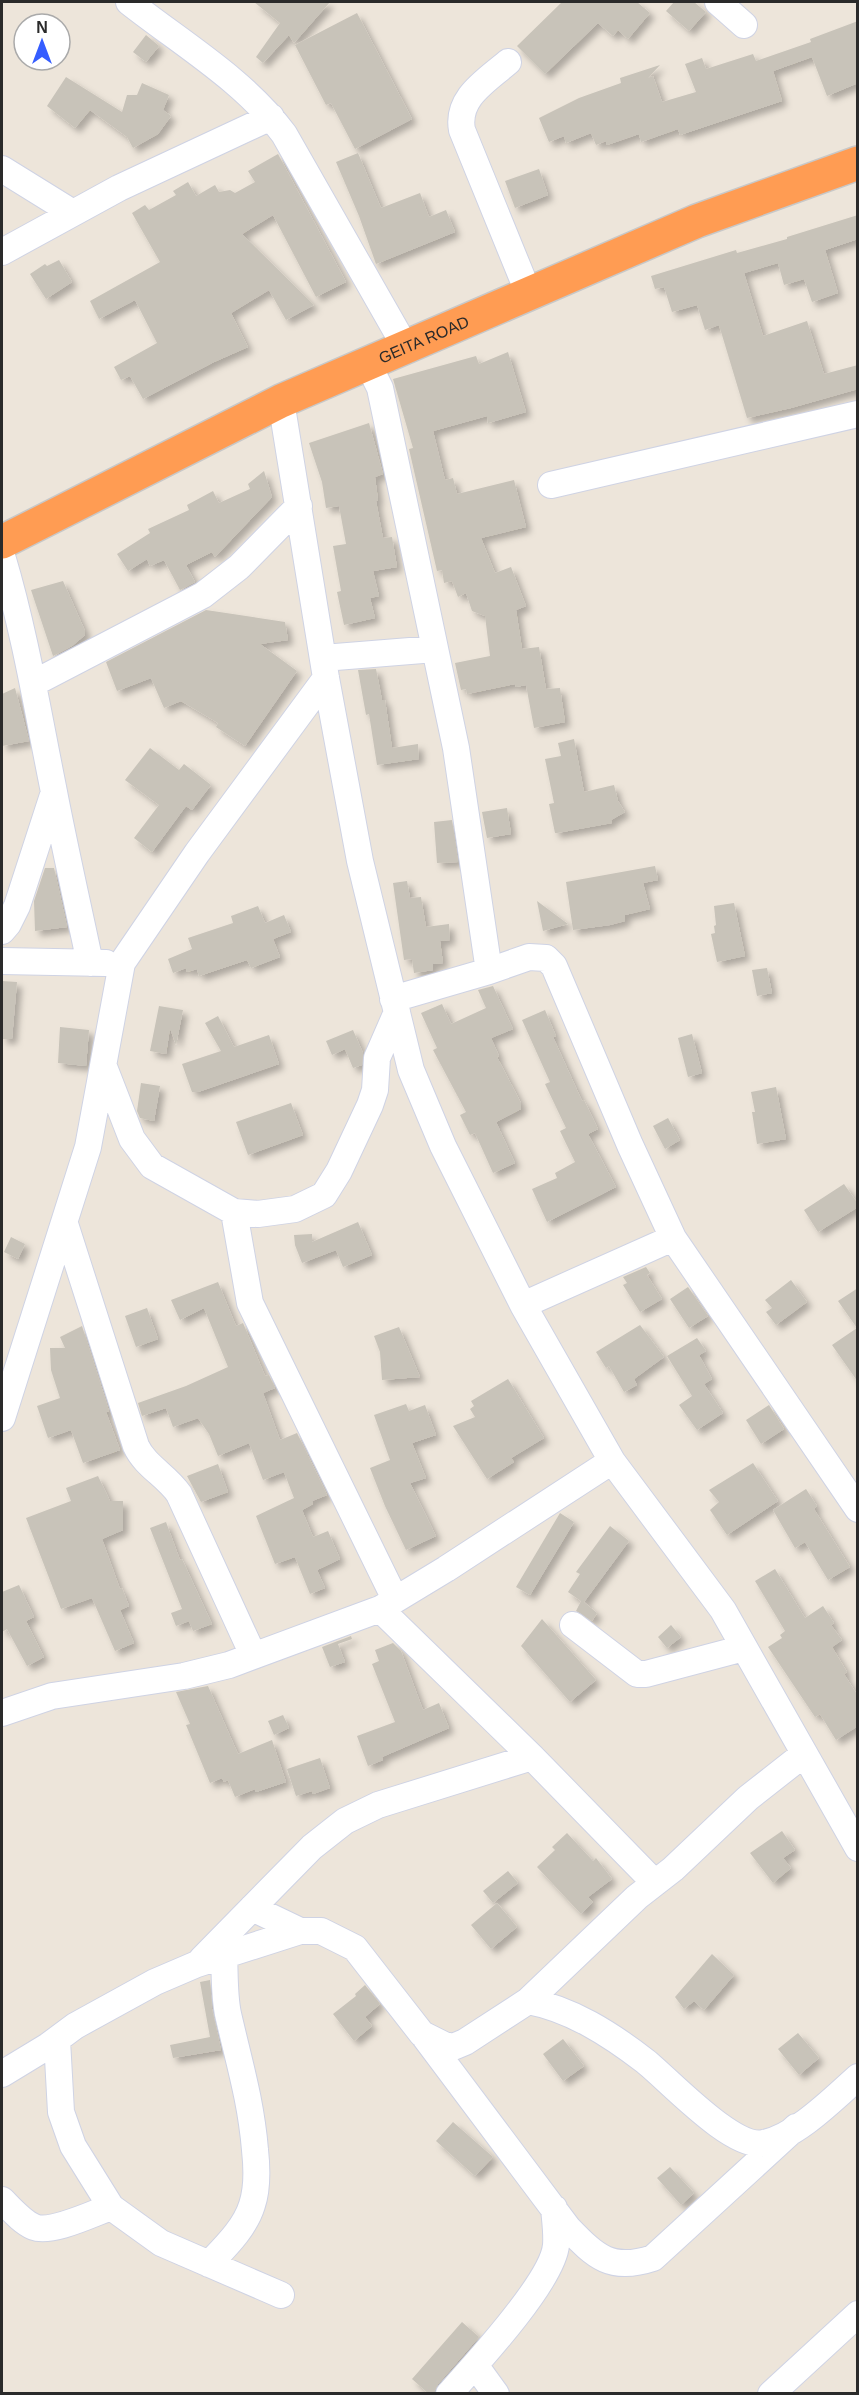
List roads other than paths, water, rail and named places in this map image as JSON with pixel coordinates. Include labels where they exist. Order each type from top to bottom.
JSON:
[{"type":"highway","name":"GEITA ROAD","points":[[2,542],[281,401],[698,220],[858,163]]},
{"type":"street","points":[[129,2],[232,81],[271,117],[284,134],[406,348]]},
{"type":"street","points":[[718,2],[744,25]]},
{"type":"street","points":[[508,62],[469,96],[461,121],[462,130],[528,292]]},
{"type":"street","points":[[2,252],[119,188],[271,117]]},
{"type":"street","points":[[2,169],[74,213]]},
{"type":"street","points":[[368,364],[380,388],[456,748],[489,971]]},
{"type":"street","points":[[281,401],[325,668],[360,861],[411,1070],[443,1146],[523,1305],[612,1461],[723,1610],[858,1848]]},
{"type":"street","points":[[552,485],[858,414]]},
{"type":"street","points":[[34,683],[203,595],[239,567],[299,506]]},
{"type":"street","points":[[2,556],[34,683],[90,963]]},
{"type":"street","points":[[2,1418],[88,1147],[122,963],[325,668],[435,649]]},
{"type":"street","points":[[2,931],[14,914],[54,792]]},
{"type":"street","points":[[395,1005],[529,957],[546,958],[554,966],[630,1145],[673,1238],[858,1509]]},
{"type":"street","points":[[2,961],[122,963]]},
{"type":"street","points":[[104,1066],[132,1139],[152,1166],[234,1212],[258,1214],[295,1209],[324,1195],[339,1171],[370,1106],[375,1090],[377,1058],[395,1005]]},
{"type":"street","points":[[234,1212],[250,1303],[388,1604],[655,1883]]},
{"type":"street","points":[[65,1224],[136,1446],[141,1456],[180,1494],[253,1655]]},
{"type":"street","points":[[523,1305],[673,1238]]},
{"type":"street","points":[[2,1713],[52,1696],[184,1676],[229,1665],[388,1604],[612,1461]]},
{"type":"street","points":[[573,1625],[637,1674],[646,1674],[744,1648]]},
{"type":"street","points":[[422,2034],[444,2046],[453,2047],[465,2042],[528,2001],[610,1921],[703,1842],[748,1798],[804,1754]]},
{"type":"street","points":[[197,1964],[312,1847],[345,1821],[378,1805],[532,1757]]},
{"type":"street","points":[[252,1908],[300,1931]]},
{"type":"street","points":[[2,2074],[57,2040],[75,2026],[155,1982],[224,1954],[300,1931],[321,1931],[354,1948],[554,2208],[591,2252],[615,2263],[633,2265],[653,2258],[796,2127],[820,2110],[858,2077]]},
{"type":"street","points":[[209,2264],[247,2217],[256,2190],[257,2168],[253,2120],[245,2075],[228,2012],[224,1954]]},
{"type":"street","points":[[528,2001],[547,2005],[577,2017],[617,2042],[646,2062],[719,2125],[745,2140],[764,2143],[796,2127]]},
{"type":"street","points":[[57,2040],[61,2112],[74,2146],[111,2207],[161,2243],[281,2295]]},
{"type":"street","points":[[2,2200],[27,2224],[37,2229],[49,2229],[111,2207]]},
{"type":"street","points":[[449,2394],[549,2270],[556,2247],[554,2208]]},
{"type":"street","points":[[771,2394],[858,2314]]},
{"type":"street","points":[[474,2365],[496,2394]]}]
